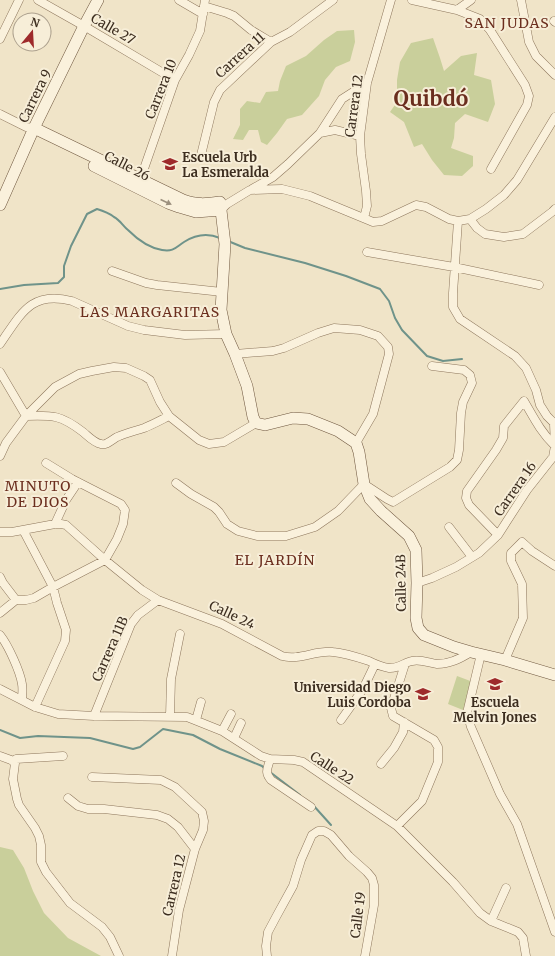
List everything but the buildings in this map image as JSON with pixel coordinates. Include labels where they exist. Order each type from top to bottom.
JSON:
[{"type":"street","points":[[0,39],[19,0]]},
{"type":"street","name":"Calle 27","points":[[38,0],[175,80]]},
{"type":"street","name":"Carrera 9","points":[[0,205],[30,130],[98,0]]},
{"type":"street","points":[[179,0],[234,16],[251,30],[271,42]]},
{"type":"street","name":"Carrera 11","points":[[201,155],[214,102],[220,90],[271,42],[290,32],[333,0]]},
{"type":"street","name":"Carrera 12","points":[[364,218],[366,191],[360,136],[367,83],[391,0]]},
{"type":"street","points":[[412,0],[456,10],[480,19],[490,30],[525,85],[529,96],[527,105],[491,169]]},
{"type":"street","points":[[456,10],[470,0]]},
{"type":"street","points":[[521,0],[528,42],[536,56],[555,75]]},
{"type":"street","name":"Carrera 10","points":[[139,184],[175,80],[197,39],[202,26],[204,7]]},
{"type":"street","points":[[256,423],[253,417],[247,386],[226,334],[220,310],[225,239],[222,205],[273,177],[320,133],[342,99],[367,83]]},
{"type":"street","name":"Calle 26","points":[[0,114],[139,184],[194,203],[222,205]]},
{"type":"street","points":[[250,190],[282,189],[310,196],[373,222],[382,221],[416,205],[426,207],[448,218],[458,221],[470,219],[504,195],[517,180],[555,116]]},
{"type":"street","points":[[320,133],[335,130],[360,136]]},
{"type":"street","points":[[470,219],[477,228],[485,234],[504,237],[524,234],[555,209]]},
{"type":"street","points":[[458,221],[454,267],[453,307],[460,319],[515,356],[526,368],[536,390],[540,405],[554,424],[554,459]]},
{"type":"street","points":[[367,252],[454,267],[539,285]]},
{"type":"street","points":[[112,271],[146,283],[222,292]]},
{"type":"street","points":[[0,344],[21,314],[38,301],[49,298],[72,301],[128,326],[144,330],[185,335],[226,334]]},
{"type":"street","points":[[0,456],[6,443],[26,416],[55,388],[79,374],[114,367],[126,368],[150,380],[160,402],[169,416],[199,440],[209,444],[224,442],[256,423],[265,425],[293,418],[308,419],[338,431],[356,443],[373,414],[389,354],[388,347],[378,336],[360,330],[334,328],[273,351],[235,354]]},
{"type":"street","points":[[386,516],[394,502],[450,467],[457,460],[460,450],[461,413],[463,402],[472,383],[470,375],[464,370],[432,366]]},
{"type":"street","points":[[0,372],[26,416]]},
{"type":"street","points":[[498,535],[469,504],[466,498],[467,491],[503,438],[504,426],[524,401],[546,437],[555,446]]},
{"type":"street","points":[[26,416],[55,416],[72,424],[94,441],[101,444],[106,444],[121,435],[144,428],[169,416]]},
{"type":"street","name":"Calle 24B","points":[[356,443],[359,452],[364,484],[370,499],[408,536],[416,550],[416,618],[418,628],[424,635],[437,641],[476,653]]},
{"type":"street","name":"Carrera 16","points":[[417,583],[456,568],[479,553],[498,535],[527,490],[554,459]]},
{"type":"street","points":[[0,613],[16,600],[34,598],[53,586],[105,560],[121,529],[125,510],[121,504],[78,482],[46,463]]},
{"type":"street","points":[[0,532],[12,532],[55,524],[66,500],[78,482]]},
{"type":"street","points":[[176,482],[192,494],[214,507],[227,524],[238,530],[257,536],[286,536],[315,527],[338,511],[364,484],[394,502]]},
{"type":"street","name":"Calle 24","points":[[55,524],[61,524],[70,528],[105,560],[142,590],[158,600],[222,624],[288,658],[295,658],[321,652],[333,652],[356,657],[389,668],[396,668],[411,661],[419,660],[438,664],[456,661],[476,653]]},
{"type":"street","points":[[448,527],[472,557]]},
{"type":"street","points":[[23,530],[53,586],[66,630],[65,641],[35,707]]},
{"type":"street","points":[[505,660],[523,618],[522,584],[511,561],[511,553],[522,542],[532,551],[555,566]]},
{"type":"street","points":[[0,577],[16,600]]},
{"type":"street","name":"Carrera 11B","points":[[94,716],[131,624],[138,615],[158,600]]},
{"type":"street","points":[[170,716],[171,680],[180,634]]},
{"type":"street","points":[[0,635],[7,645],[20,676],[22,685],[22,700]]},
{"type":"street","points":[[555,675],[476,653],[467,713],[471,727],[500,794],[517,824],[555,932]]},
{"type":"street","points":[[340,720],[363,689],[375,664]]},
{"type":"street","points":[[397,826],[422,801],[438,762],[438,747],[434,740],[393,716],[391,708],[405,664]]},
{"type":"street","name":"Calle 22","points":[[0,689],[35,707],[58,714],[187,717],[222,731],[261,756],[303,762],[397,826],[453,882],[480,913],[491,921],[518,932],[523,938],[526,956]]},
{"type":"street","points":[[196,720],[201,702]]},
{"type":"street","points":[[222,731],[231,714]]},
{"type":"street","points":[[381,764],[394,748],[403,732],[404,722]]},
{"type":"street","points":[[234,738],[241,723]]},
{"type":"street","points":[[0,756],[13,761],[16,764],[13,779],[17,799],[19,805],[39,836],[41,845],[41,862],[46,872],[70,903],[102,927],[110,937],[119,956]]},
{"type":"street","points":[[13,761],[16,759],[63,756]]},
{"type":"street","points":[[270,758],[267,776],[311,808]]},
{"type":"street","name":"Carrera 12","points":[[92,777],[161,780],[175,787],[202,812],[204,821],[203,830],[195,849],[179,910],[172,956]]},
{"type":"street","points":[[68,798],[78,806],[88,809],[157,814],[168,819],[178,827],[195,849]]},
{"type":"street","name":"Calle 19","points":[[267,956],[266,946],[268,932],[293,886],[301,860],[312,835],[318,831],[324,831],[331,835],[349,856],[372,878],[374,885],[374,905],[365,956]]},
{"type":"street","points":[[491,921],[506,888]]},
{"type":"green space","points":[[354,30],[355,42],[350,61],[336,67],[325,80],[319,96],[302,115],[287,119],[267,145],[261,142],[258,130],[249,130],[243,140],[233,139],[240,125],[240,109],[247,101],[260,103],[266,92],[278,91],[286,66],[306,56],[337,31]]},
{"type":"green space","points":[[433,38],[444,71],[461,56],[477,53],[474,75],[491,80],[495,104],[488,122],[465,114],[455,123],[454,138],[451,148],[473,156],[473,166],[462,176],[444,175],[422,144],[414,147],[404,122],[390,112],[397,102],[397,80],[400,62],[411,43]]},
{"type":"green space","points":[[457,676],[473,682],[463,710],[448,704]]},
{"type":"green space","points":[[0,847],[13,850],[24,868],[44,913],[68,938],[101,956],[0,956]]},
{"type":"waterway","points":[[0,289],[24,285],[58,283],[64,277],[64,266],[71,246],[87,214],[97,209],[106,212],[118,220],[140,240],[157,249],[172,250],[197,236],[215,236],[220,238]]},
{"type":"waterway","points":[[228,241],[245,248],[305,263],[380,289],[389,301],[395,318],[402,330],[427,356],[443,361],[462,359]]},
{"type":"waterway","points":[[0,730],[20,738],[38,736],[90,738],[133,749],[140,747],[163,729],[193,735],[220,749],[262,766],[265,769]]},
{"type":"waterway","points":[[270,772],[300,795]]},
{"type":"waterway","points":[[313,805],[331,825]]},
{"type":"place","name":"Escuela Urb La Esmeralda","points":[[170,164]]},
{"type":"place","name":"Escuela Melvin Jones","points":[[495,684]]},
{"type":"place","name":"Universidad Diego Luis Cordoba","points":[[423,694]]},
{"type":"district","name":"SAN JUDAS","points":[[507,23]]},
{"type":"district","name":"Quibdó","points":[[431,98]]},
{"type":"district","name":"LAS MARGARITAS","points":[[150,312]]},
{"type":"district","name":"MINUTO DE DIOS","points":[[38,494]]},
{"type":"district","name":"EL JARDÍN","points":[[275,560]]}]
